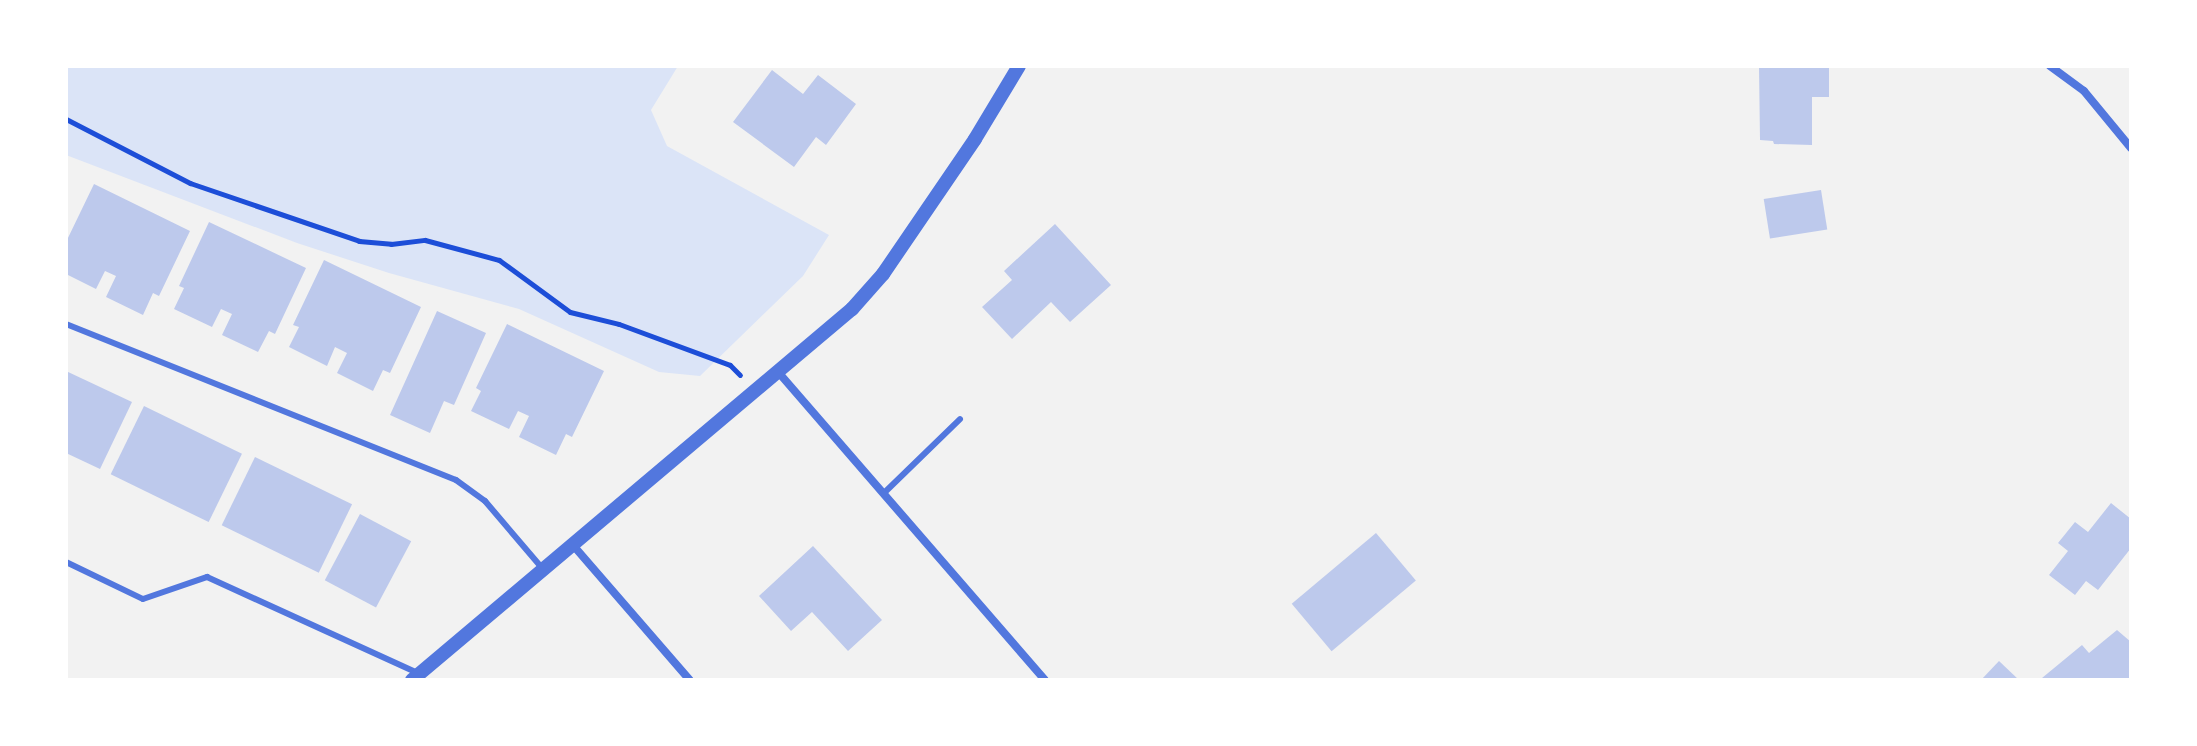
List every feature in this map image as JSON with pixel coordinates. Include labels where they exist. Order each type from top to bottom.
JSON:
[{"type":"street","points":[[416,677],[571,543],[757,393],[852,309],[883,274],[975,139],[1019,66]]},
{"type":"street","points":[[2050,66],[2084,91],[2131,148]]},
{"type":"street","points":[[779,373],[1045,680]]},
{"type":"street","points":[[571,543],[690,680]]},
{"type":"lane","points":[[66,324],[456,480],[485,501],[542,568]]},
{"type":"lane","points":[[884,493],[960,419]]},
{"type":"lane","points":[[66,562],[143,599],[207,577],[416,677]]},
{"type":"path","points":[[66,119],[190,183],[359,241],[391,244],[425,240],[499,260],[570,312],[619,324],[730,365],[757,393]]},
{"type":"shaded area","points":[[66,66],[678,66],[651,110],[667,146],[829,235],[803,276],[700,376],[659,372],[519,309],[389,273],[297,243],[66,155]]},
{"type":"building","points":[[1759,66],[1829,66],[1829,97],[1812,97],[1812,145],[1774,144],[1773,141],[1760,140]]},
{"type":"building","points":[[772,70],[803,94],[818,75],[856,104],[826,145],[816,137],[794,167],[733,122]]},
{"type":"building","points":[[94,184],[190,231],[159,296],[153,293],[143,315],[106,297],[116,276],[105,271],[96,289],[66,274],[66,242]]},
{"type":"building","points":[[1821,190],[1827,230],[1770,239],[1764,199]]},
{"type":"building","points":[[209,222],[306,268],[275,334],[269,331],[258,352],[222,335],[232,314],[221,309],[212,327],[174,309],[184,288],[179,286]]},
{"type":"building","points":[[1055,224],[1111,285],[1070,322],[1051,302],[1012,339],[982,307],[1012,280],[1004,271]]},
{"type":"building","points":[[324,260],[421,307],[390,373],[383,370],[373,391],[337,373],[347,353],[335,347],[327,366],[289,347],[299,327],[293,325]]},
{"type":"building","points":[[437,311],[486,333],[454,405],[444,401],[430,433],[390,415]]},
{"type":"building","points":[[507,324],[604,371],[572,437],[566,434],[556,455],[519,437],[529,416],[518,411],[509,429],[471,411],[481,391],[476,388]]},
{"type":"building","points":[[66,371],[132,402],[100,469],[66,453]]},
{"type":"building","points":[[144,406],[242,454],[209,522],[111,474]]},
{"type":"building","points":[[255,457],[352,504],[319,573],[222,525]]},
{"type":"building","points":[[2111,503],[2131,519],[2131,548],[2098,590],[2086,581],[2075,595],[2049,575],[2068,551],[2058,543],[2075,522],[2088,532]]},
{"type":"building","points":[[360,514],[411,541],[376,607],[325,580]]},
{"type":"building","points":[[1376,533],[1416,580],[1332,651],[1292,604]]},
{"type":"building","points":[[813,546],[882,620],[848,651],[812,612],[791,631],[759,596]]},
{"type":"building","points":[[2117,630],[2131,642],[2131,680],[2042,678],[2082,645],[2089,653]]},
{"type":"building","points":[[1999,661],[2019,680],[1981,680]]}]
